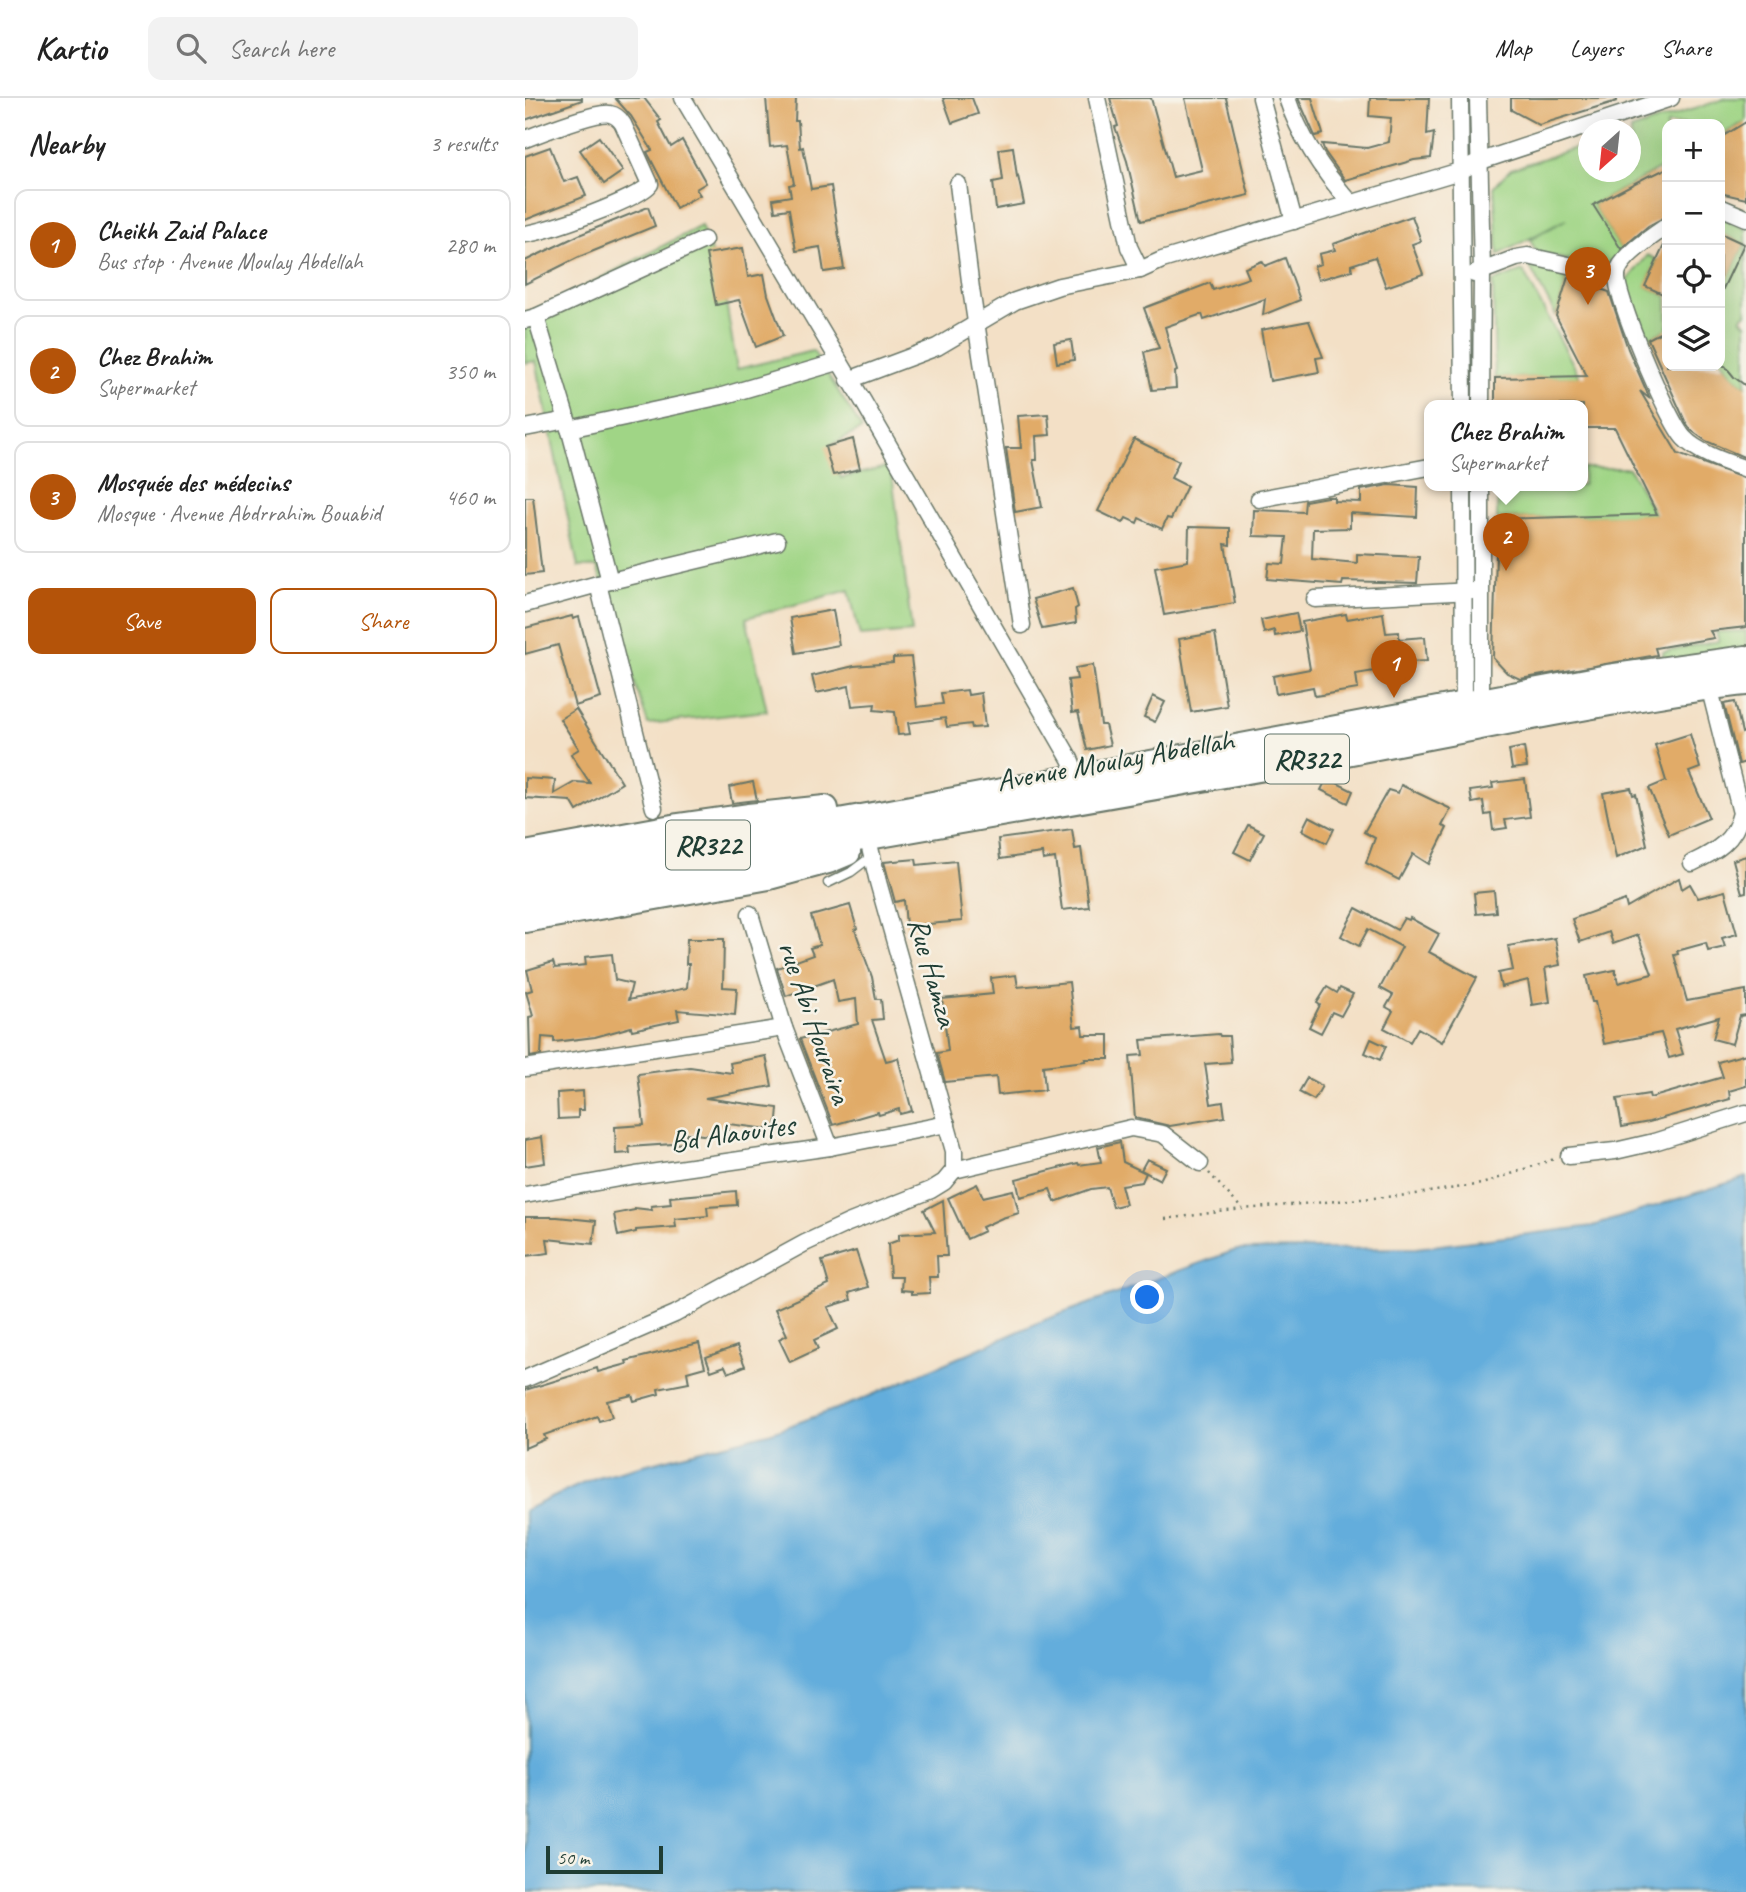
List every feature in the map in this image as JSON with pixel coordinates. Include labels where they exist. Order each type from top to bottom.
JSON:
[{"type":"main road","name":"Avenue Moulay Abdellah","points":[[525,877],[890,813],[1608,678],[1746,659]]},
{"type":"main road","name":"Avenue Moulay Abdellah","points":[[525,900],[869,846],[944,824],[1583,707],[1746,682]]},
{"type":"main road","name":"Avenue Moulay Abdellah","points":[[525,855],[678,827],[762,815],[816,809],[856,809],[890,813]]},
{"type":"main road","name":"Avenue Moulay Abdellah","points":[[525,919],[769,876],[835,857],[855,848],[869,846]]},
{"type":"street","points":[[683,98],[1070,759],[1078,778]]},
{"type":"street","points":[[1097,98],[1129,247],[1140,270]]},
{"type":"street","points":[[1261,98],[1294,221]]},
{"type":"street","points":[[1287,98],[1310,149],[1351,203]]},
{"type":"street","points":[[1460,98],[1463,400]]},
{"type":"street","points":[[1478,98],[1482,400]]},
{"type":"street","points":[[849,380],[915,357],[977,326],[1015,301],[1059,286],[1140,270],[1163,260],[1460,170],[1671,98]]},
{"type":"street","points":[[525,139],[610,114],[619,118],[623,124],[650,184],[639,193],[588,214],[551,228],[525,234]]},
{"type":"street","points":[[958,184],[1022,625]]},
{"type":"street","points":[[1725,209],[1746,218]]},
{"type":"street","points":[[1662,230],[1623,261],[1616,276],[1651,377],[1676,428],[1688,442],[1746,469]]},
{"type":"street","points":[[654,808],[568,424],[530,318],[704,240]]},
{"type":"street","points":[[1462,280],[1528,256],[1616,276]]},
{"type":"street","points":[[525,428],[568,424],[722,396],[838,362]]},
{"type":"street","points":[[1259,499],[1424,468]]},
{"type":"street","points":[[1463,491],[1462,593],[1472,704]]},
{"type":"street","points":[[1472,704],[1481,590],[1481,491]]},
{"type":"street","points":[[525,604],[604,582],[777,541]]},
{"type":"street","points":[[1315,599],[1481,590]]},
{"type":"street","points":[[1692,863],[1719,850],[1737,828],[1741,813],[1709,686]]},
{"type":"street","name":"Rue Hamza","points":[[869,846],[947,1124],[954,1151],[954,1170]]},
{"type":"street","name":"rue Abi Houraira","points":[[750,914],[784,1028],[830,1147]]},
{"type":"street","points":[[525,1068],[784,1028]]},
{"type":"street","points":[[1569,1156],[1615,1151],[1654,1142],[1746,1113]]},
{"type":"street","name":"Bd Alaouites","points":[[525,1195],[636,1175],[830,1147],[947,1124]]},
{"type":"street","points":[[525,1379],[675,1314],[805,1243],[931,1190],[944,1182],[954,1170],[1131,1128],[1163,1135],[1200,1163]]},
{"type":"lane","points":[[828,883],[851,872],[869,846]]},
{"type":"path","points":[[1165,1219],[1243,1209],[1409,1195],[1482,1184],[1569,1156]]},
{"type":"path","points":[[1200,1163],[1243,1209]]},
{"type":"green space","points":[[1727,98],[1746,98],[1746,121],[1725,133],[1725,119],[1664,119]]},
{"type":"green space","points":[[1662,120],[1662,168],[1641,179],[1641,127]]},
{"type":"green space","points":[[1578,147],[1578,182],[1636,182],[1593,205],[1623,252],[1604,268],[1537,253],[1530,240],[1567,219],[1498,255],[1494,186],[1511,169]]},
{"type":"green space","points":[[1725,219],[1746,229],[1746,313],[1741,318],[1746,324],[1746,386],[1734,377],[1725,365],[1725,284],[1744,244],[1725,235]]},
{"type":"green space","points":[[701,226],[723,284],[737,369],[813,351],[862,429],[831,445],[841,478],[891,466],[912,632],[860,636],[849,590],[746,618],[767,711],[648,724],[597,567],[578,567],[536,361],[525,363],[525,312],[542,309]]},
{"type":"green space","points":[[1648,255],[1657,260],[1646,286],[1662,294],[1662,332],[1644,341],[1625,283]]},
{"type":"green space","points":[[1529,265],[1568,277],[1556,316]]},
{"type":"green space","points":[[1523,271],[1580,377],[1495,378],[1493,282]]},
{"type":"green space","points":[[1588,468],[1629,468],[1655,515],[1497,519],[1498,491],[1588,491]]},
{"type":"green space","points":[[1746,631],[1746,653],[1663,660],[1663,652],[1719,641],[1716,632]]},
{"type":"water","points":[[1746,1177],[1746,1892],[525,1892],[525,1510],[597,1477],[772,1432],[858,1401],[1047,1319],[1236,1250],[1416,1248],[1593,1226]]},
{"type":"building","points":[[525,98],[582,98],[582,100],[525,120]]},
{"type":"building","points":[[615,98],[644,98],[661,120],[658,122],[671,147],[682,140],[706,183],[696,189],[700,195],[676,208],[647,152],[652,150],[631,116]]},
{"type":"building","points":[[766,98],[796,98],[795,121],[798,121],[800,148],[803,147],[811,189],[831,186],[844,269],[824,272],[820,247],[796,251],[789,209],[775,211],[773,199],[791,196],[789,185],[794,184],[787,145],[770,147]]},
{"type":"building","points":[[943,98],[972,98],[978,114],[952,123]]},
{"type":"building","points":[[1110,98],[1151,98],[1173,177],[1202,170],[1185,98],[1226,98],[1249,195],[1141,221],[1127,161],[1115,127],[1118,126]]},
{"type":"building","points":[[1298,98],[1312,98],[1323,134],[1315,136]]},
{"type":"building","points":[[1370,98],[1429,98],[1427,135],[1434,133],[1431,158],[1414,160],[1345,180],[1322,144],[1367,148],[1389,142],[1391,118],[1369,116]]},
{"type":"building","points":[[1511,98],[1617,98],[1617,101],[1539,125],[1511,110]]},
{"type":"building","points":[[1746,122],[1746,199],[1725,194],[1725,135]]},
{"type":"building","points":[[599,137],[623,171],[604,184],[580,150]]},
{"type":"building","points":[[550,147],[564,182],[578,177],[586,196],[525,220],[525,156]]},
{"type":"building","points":[[1013,147],[1024,204],[996,209],[993,182],[1003,180],[999,149]]},
{"type":"building","points":[[1662,170],[1662,219],[1648,226],[1621,249],[1593,205]]},
{"type":"building","points":[[648,207],[655,226],[579,257],[525,284],[525,261]]},
{"type":"building","points":[[1412,216],[1421,241],[1412,244],[1423,274],[1386,287],[1375,257],[1351,265],[1352,270],[1318,280],[1314,266],[1321,264],[1319,254],[1335,250],[1333,244]]},
{"type":"building","points":[[1725,235],[1744,244],[1725,284]]},
{"type":"building","points":[[743,248],[748,277],[764,274],[768,295],[783,336],[756,347],[739,300],[716,305],[706,254]]},
{"type":"building","points":[[1662,250],[1662,294],[1645,286]]},
{"type":"building","points":[[1285,258],[1300,300],[1263,315],[1265,299],[1204,320],[1202,314],[1165,327],[1177,371],[1176,388],[1152,390],[1144,352],[1159,348],[1144,308],[1210,283],[1213,290],[1249,278],[1245,268],[1262,261],[1265,266]]},
{"type":"building","points":[[1568,277],[1609,292],[1628,349],[1650,399],[1640,391],[1678,454],[1746,479],[1746,627],[1710,631],[1714,638],[1655,648],[1657,655],[1520,679],[1507,673],[1493,658],[1497,519],[1657,514],[1615,428],[1588,428],[1588,400],[1495,400],[1495,378],[1587,376],[1556,316]]},
{"type":"building","points":[[1309,321],[1323,357],[1316,358],[1319,372],[1270,381],[1261,330]]},
{"type":"building","points":[[1662,332],[1662,370],[1648,339]]},
{"type":"building","points":[[1071,340],[1074,360],[1057,363],[1054,343]]},
{"type":"building","points":[[1725,366],[1746,386],[1746,458],[1706,441],[1691,430],[1662,371],[1725,371]]},
{"type":"building","points":[[1048,414],[1050,435],[1036,436],[1037,460],[1033,460],[1042,507],[1015,512],[1006,448],[1021,448],[1018,416]]},
{"type":"building","points":[[853,439],[860,469],[833,475],[825,447]]},
{"type":"building","points":[[1134,439],[1179,461],[1171,478],[1187,486],[1171,519],[1167,518],[1162,529],[1139,518],[1137,523],[1126,518],[1123,523],[1098,511]]},
{"type":"building","points":[[1389,485],[1418,487],[1417,517],[1350,513],[1350,528],[1313,529],[1312,559],[1357,563],[1357,554],[1419,557],[1417,583],[1343,581],[1342,585],[1267,579],[1269,563],[1284,564],[1287,537],[1253,536],[1254,510],[1304,512],[1305,501],[1327,497],[1334,497],[1334,501],[1361,502],[1361,490]]},
{"type":"building","points":[[525,497],[533,497],[542,573],[525,575]]},
{"type":"building","points":[[1189,527],[1230,528],[1230,545],[1225,544],[1235,603],[1164,615],[1155,567],[1188,561]]},
{"type":"building","points":[[1073,588],[1078,607],[1075,609],[1076,623],[1042,629],[1033,599]]},
{"type":"building","points":[[833,610],[839,645],[796,653],[790,618]]},
{"type":"building","points":[[1296,613],[1300,631],[1275,636],[1274,630],[1264,633],[1261,620]]},
{"type":"building","points":[[1383,613],[1386,633],[1399,632],[1399,639],[1425,637],[1427,661],[1391,663],[1392,668],[1356,674],[1358,689],[1315,696],[1313,687],[1276,694],[1273,676],[1310,669],[1302,622],[1346,614],[1347,619]]},
{"type":"building","points":[[572,616],[573,619],[579,617],[601,698],[575,706],[558,645],[525,654],[525,628]]},
{"type":"building","points":[[1215,633],[1227,706],[1191,712],[1179,639]]},
{"type":"building","points":[[911,657],[917,707],[943,704],[941,693],[967,690],[968,695],[981,693],[985,727],[972,728],[971,724],[947,727],[945,718],[908,723],[910,734],[898,735],[895,712],[874,710],[875,704],[852,706],[849,686],[816,693],[812,676],[854,666],[893,663],[893,658]]},
{"type":"building","points":[[1093,665],[1101,725],[1105,725],[1110,745],[1087,750],[1078,712],[1072,713],[1068,680],[1077,679],[1075,668]]},
{"type":"building","points":[[1153,696],[1165,702],[1155,722],[1144,717]]},
{"type":"building","points":[[1735,702],[1742,733],[1746,731],[1746,762],[1739,764],[1724,704]]},
{"type":"building","points":[[576,709],[622,783],[577,811],[571,801],[525,798],[525,778],[555,780],[554,794],[575,782],[590,783],[571,754],[579,749],[560,719]]},
{"type":"building","points":[[1690,734],[1700,768],[1689,772],[1709,818],[1669,835],[1649,788],[1666,781],[1655,745]]},
{"type":"building","points":[[1524,747],[1527,767],[1512,769],[1509,750]]},
{"type":"building","points":[[1327,778],[1353,791],[1348,803],[1321,790]]},
{"type":"building","points":[[1525,779],[1530,817],[1505,820],[1507,828],[1493,830],[1491,814],[1485,815],[1483,801],[1472,803],[1470,791],[1493,788],[1492,783]]},
{"type":"building","points":[[753,782],[757,800],[732,803],[729,787]]},
{"type":"building","points":[[1401,785],[1451,809],[1442,826],[1447,828],[1429,864],[1413,854],[1399,880],[1366,863],[1375,838],[1364,832],[1388,790],[1398,793]]},
{"type":"building","points":[[1631,788],[1633,795],[1636,794],[1647,845],[1616,858],[1603,793]]},
{"type":"building","points":[[1309,816],[1334,829],[1327,843],[1302,830]]},
{"type":"building","points":[[1248,825],[1264,833],[1250,860],[1234,852]]},
{"type":"building","points":[[1072,829],[1075,849],[1081,848],[1089,907],[1062,910],[1055,858],[1043,860],[1042,853],[1000,859],[998,839]]},
{"type":"building","points":[[1746,856],[1746,892],[1742,893],[1733,860]]},
{"type":"building","points":[[916,859],[917,865],[956,861],[962,921],[906,926],[904,900],[895,902],[884,862]]},
{"type":"building","points":[[1679,878],[1682,889],[1690,884],[1698,898],[1725,891],[1737,934],[1722,938],[1725,947],[1708,951],[1706,943],[1677,951],[1678,954],[1674,955],[1687,1001],[1746,990],[1746,1015],[1740,1016],[1732,1044],[1713,1039],[1719,1017],[1675,1029],[1683,1054],[1669,1058],[1661,1033],[1604,1044],[1586,976],[1615,970],[1618,983],[1652,974],[1638,935],[1613,944],[1609,932],[1580,942],[1572,919],[1625,900],[1627,908]]},
{"type":"building","points":[[1494,891],[1496,912],[1476,914],[1474,893]]},
{"type":"building","points":[[850,905],[876,999],[881,999],[883,1019],[872,1020],[886,1061],[898,1058],[912,1111],[900,1114],[899,1109],[879,1115],[878,1112],[833,1125],[800,1039],[858,1024],[856,999],[838,1002],[833,979],[786,996],[777,968],[813,955],[810,948],[820,945],[811,916]]},
{"type":"building","points":[[1356,908],[1397,930],[1404,918],[1410,918],[1439,934],[1429,952],[1477,978],[1442,1042],[1418,1028],[1410,1042],[1384,1028],[1393,1011],[1386,1007],[1393,995],[1380,988],[1402,947],[1368,929],[1359,946],[1341,936]]},
{"type":"building","points":[[1555,938],[1560,965],[1545,968],[1550,1002],[1532,1005],[1528,980],[1501,987],[1498,973],[1513,970],[1508,946]]},
{"type":"building","points":[[687,939],[724,939],[723,987],[737,988],[735,1015],[677,1010],[679,1020],[632,1030],[631,1027],[595,1037],[554,1042],[554,1038],[542,1037],[541,1055],[530,1057],[529,1017],[533,1016],[526,992],[532,990],[527,970],[553,962],[555,968],[586,965],[585,957],[612,954],[615,980],[632,984],[628,1000],[687,988]]},
{"type":"building","points":[[1016,975],[1018,987],[1069,982],[1074,1027],[1082,1026],[1083,1035],[1109,1035],[1109,1059],[1085,1059],[1086,1061],[1043,1066],[1045,1090],[998,1095],[996,1077],[945,1082],[937,1053],[948,1051],[942,999],[993,994],[991,978]]},
{"type":"building","points":[[1327,987],[1337,993],[1340,988],[1353,994],[1341,1016],[1332,1012],[1321,1033],[1309,1027],[1320,1005],[1317,1003]]},
{"type":"building","points":[[1219,1034],[1229,1036],[1231,1062],[1205,1064],[1211,1104],[1223,1102],[1225,1117],[1170,1126],[1135,1118],[1130,1056],[1143,1055],[1141,1040]]},
{"type":"building","points":[[1371,1039],[1386,1046],[1380,1060],[1365,1053]]},
{"type":"building","points":[[1746,1054],[1746,1086],[1729,1091],[1730,1099],[1622,1127],[1617,1099],[1649,1094],[1650,1098],[1723,1077],[1718,1062]]},
{"type":"building","points":[[766,1056],[772,1086],[705,1098],[778,1108],[776,1130],[729,1124],[727,1138],[686,1133],[687,1143],[629,1147],[630,1153],[616,1154],[615,1127],[644,1125],[638,1074],[690,1067],[732,1073],[730,1063]]},
{"type":"building","points":[[1307,1078],[1322,1086],[1314,1100],[1299,1092]]},
{"type":"building","points":[[583,1091],[584,1110],[578,1110],[578,1118],[558,1119],[557,1093]]},
{"type":"building","points":[[542,1137],[545,1163],[525,1166],[525,1140]]},
{"type":"building","points":[[1120,1142],[1123,1162],[1146,1173],[1142,1182],[1121,1185],[1126,1204],[1113,1207],[1107,1187],[1091,1189],[1055,1202],[1050,1189],[1020,1197],[1016,1179],[1078,1163],[1101,1162],[1098,1147]]},
{"type":"building","points":[[1147,1159],[1166,1168],[1160,1180],[1141,1170]]},
{"type":"building","points":[[977,1184],[983,1197],[1013,1190],[1019,1213],[982,1227],[984,1231],[967,1239],[948,1198]]},
{"type":"building","points":[[736,1191],[737,1205],[707,1207],[708,1216],[675,1219],[676,1227],[636,1230],[618,1236],[614,1214],[635,1208],[652,1210],[651,1206],[671,1204],[670,1197]]},
{"type":"building","points":[[943,1200],[947,1256],[937,1256],[938,1277],[929,1277],[930,1293],[912,1294],[912,1291],[901,1290],[902,1277],[890,1277],[888,1244],[899,1240],[899,1234],[935,1232],[924,1210]]},
{"type":"building","points":[[525,1217],[596,1221],[593,1244],[547,1239],[549,1253],[525,1256]]},
{"type":"building","points":[[856,1251],[868,1287],[849,1293],[851,1300],[828,1307],[838,1329],[814,1340],[818,1349],[790,1362],[779,1339],[787,1335],[775,1309],[829,1285],[822,1261]]},
{"type":"building","points":[[699,1343],[705,1367],[687,1372],[689,1383],[658,1389],[659,1394],[634,1401],[632,1395],[607,1401],[612,1417],[599,1421],[597,1416],[544,1435],[546,1439],[525,1448],[525,1390],[597,1368],[598,1372],[627,1364],[626,1361]]},
{"type":"building","points":[[737,1346],[745,1366],[728,1373],[725,1366],[711,1371],[706,1357]]},
{"type":"place","name":"Mosquée des médecins","points":[[1588,305]]},
{"type":"place","name":"Chez Brahim","points":[[1506,571]]},
{"type":"place","name":"Cheikh Zaid Palace","points":[[1394,698]]}]
